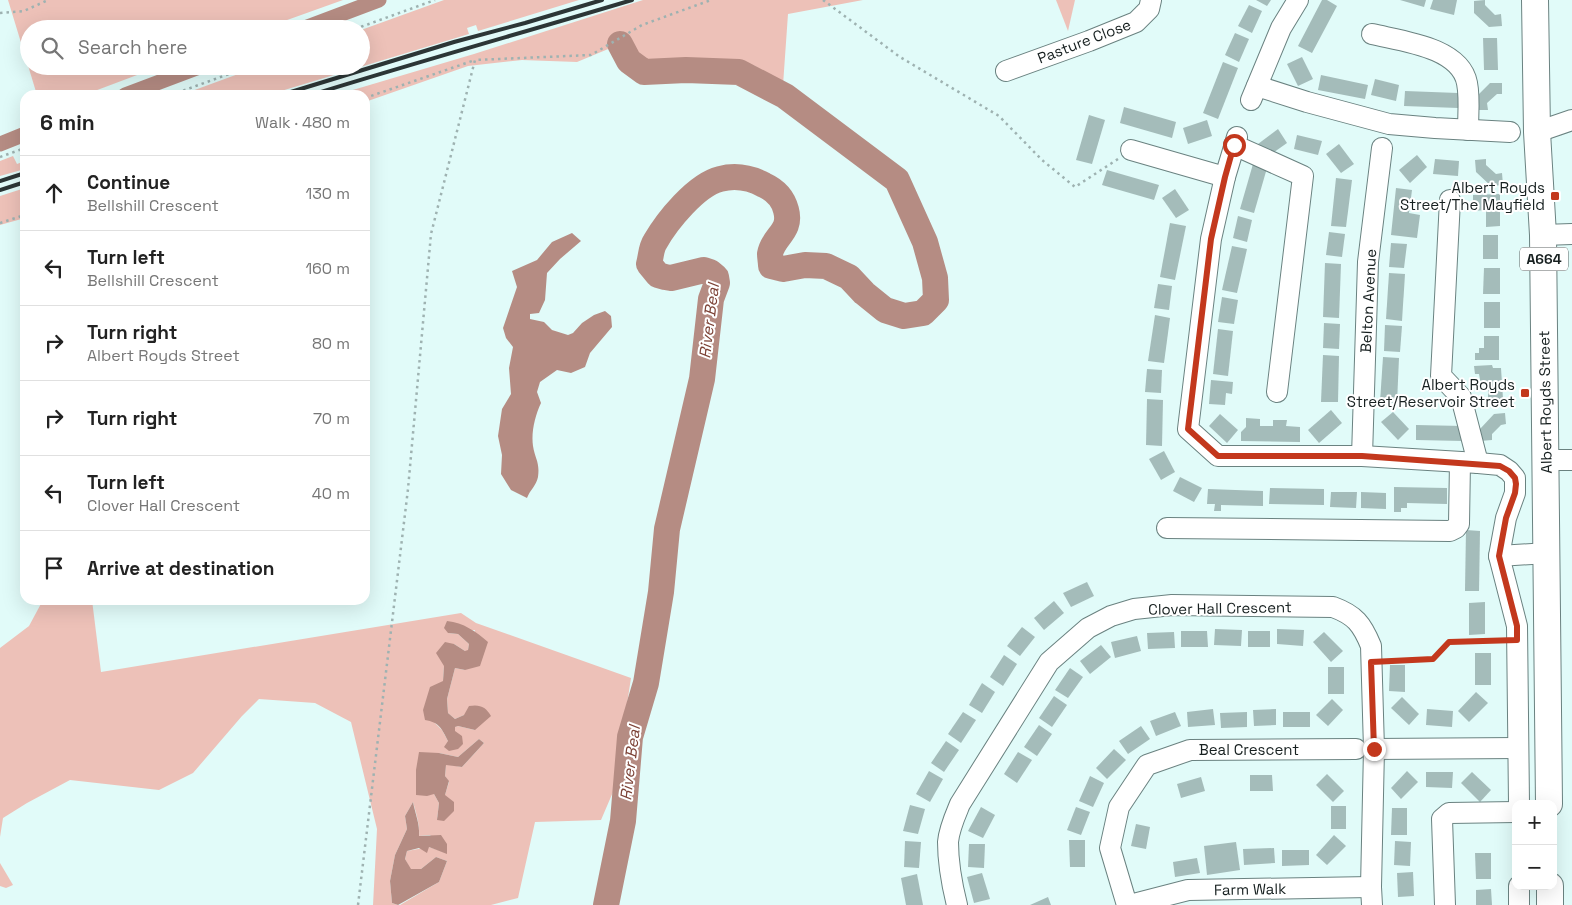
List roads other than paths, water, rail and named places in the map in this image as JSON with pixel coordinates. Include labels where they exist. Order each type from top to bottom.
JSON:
[{"type":"main road","name":"Albert Royds Street","points":[[1535,0],[1537,132],[1544,236],[1549,800]]},
{"type":"main road","points":[[1550,890],[1550,905]]},
{"type":"street","name":"Pasture Close","points":[[1006,71],[1136,22],[1149,9],[1151,0]]},
{"type":"street","points":[[1298,0],[1281,28],[1254,93],[1307,102],[1388,123],[1510,132]]},
{"type":"street","points":[[1372,34],[1432,48],[1459,67],[1467,82],[1468,130]]},
{"type":"street","points":[[1537,132],[1572,120]]},
{"type":"street","points":[[1277,392],[1304,176],[1236,141],[1225,177],[1211,239],[1188,429],[1218,456],[1362,456],[1469,462],[1500,466],[1509,471],[1515,478],[1515,493],[1506,518],[1499,556],[1517,626],[1519,800]]},
{"type":"street","name":"Belton Avenue","points":[[1362,456],[1368,262],[1382,148]]},
{"type":"street","points":[[1131,150],[1225,177]]},
{"type":"street","points":[[1167,528],[1450,531],[1456,528],[1459,524],[1469,462],[1461,397],[1441,376],[1450,200]]},
{"type":"street","points":[[1544,236],[1572,234]]},
{"type":"street","points":[[1545,460],[1572,460]]},
{"type":"street","points":[[1499,556],[1548,553]]},
{"type":"street","name":"Clover Hall Crescent","points":[[957,905],[951,882],[948,841],[953,821],[960,804],[1049,662],[1088,628],[1111,616],[1134,609],[1172,605],[1332,607],[1353,616],[1365,630],[1371,646],[1365,749],[1371,896]]},
{"type":"street","name":"Beal Crescent","points":[[1129,905],[1110,848],[1119,806],[1147,764],[1190,750],[1518,748]]},
{"type":"street","points":[[1445,905],[1442,819],[1449,813],[1512,812]]},
{"type":"street","name":"Farm Walk","points":[[1129,905],[1188,890],[1371,896]]},
{"type":"street","points":[[1519,890],[1519,905]]},
{"type":"waterway","points":[[326,20],[379,0]]},
{"type":"waterway","name":"River Beal","points":[[606,905],[623,821],[630,737],[646,683],[661,592],[667,529],[702,379],[711,299],[717,283],[716,277],[704,270],[671,278],[658,275],[649,264],[654,244],[675,214],[701,188],[720,179],[737,177],[748,179],[772,189],[781,198],[786,210],[786,224],[770,254],[771,266],[783,269],[805,265],[826,266],[849,277],[864,293],[885,310],[904,316],[923,313],[936,300],[935,278],[925,242],[897,180],[785,96],[739,72],[686,70],[644,72],[629,61],[620,44]]},
{"type":"waterway","points":[[138,90],[178,75]]},
{"type":"waterway","points":[[0,144],[20,136]]},
{"type":"railway","points":[[370,68],[602,0]]},
{"type":"railway","points":[[328,90],[632,0]]},
{"type":"railway","points":[[297,90],[346,75]]},
{"type":"railway","points":[[0,181],[20,175]]},
{"type":"railway","points":[[0,190],[20,184]]},
{"type":"place","name":"Albert Royds Street/The Mayfield","points":[[1555,196]]},
{"type":"place","name":"Albert Royds Street/Reservoir Street","points":[[1525,393]]}]
